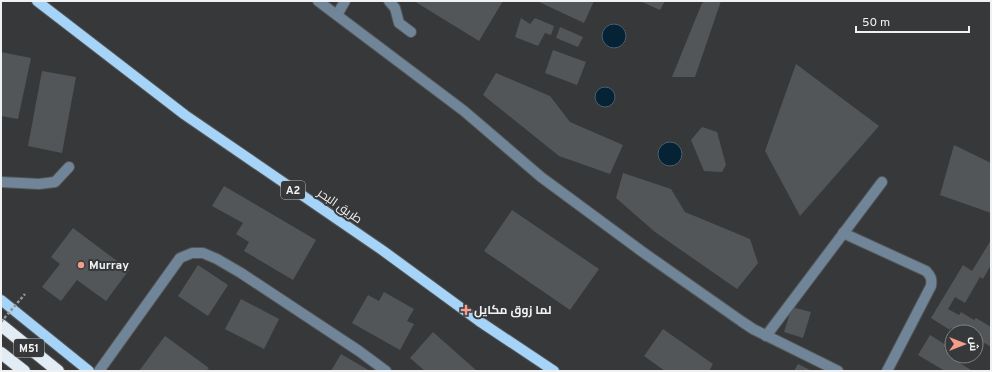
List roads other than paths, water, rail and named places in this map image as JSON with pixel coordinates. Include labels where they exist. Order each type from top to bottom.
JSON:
[{"type":"highway","name":"M51","points":[[1,324],[58,371]]},
{"type":"highway","name":"M51","points":[[1,353],[24,371]]},
{"type":"main road","name":"طريق البحر","points":[[37,1],[185,115],[382,250],[478,321],[554,371]]},
{"type":"main road","points":[[1,300],[89,371]]},
{"type":"street","points":[[318,1],[464,111],[541,177],[644,253],[741,321],[766,336],[838,371]]},
{"type":"street","points":[[337,15],[345,1]]},
{"type":"street","points":[[389,1],[395,8],[399,23],[411,32]]},
{"type":"street","points":[[1,182],[39,184],[55,182],[69,166]]},
{"type":"street","points":[[766,336],[882,182]]},
{"type":"street","points":[[844,233],[926,271],[932,280],[931,286],[887,371]]},
{"type":"street","points":[[99,371],[180,258],[192,252],[204,253],[241,273],[359,351],[386,371]]},
{"type":"water","points":[[614,24],[622,28],[626,36],[622,44],[614,48],[606,44],[602,36],[606,28]]},
{"type":"water","points":[[605,87],[612,90],[615,97],[612,104],[605,107],[598,104],[595,97],[598,90]]},
{"type":"water","points":[[670,142],[678,146],[682,154],[678,162],[670,166],[662,162],[658,154],[662,146]]},
{"type":"place","name":"Murray","points":[[81,265]]},
{"type":"place","name":"لما زوق مكايل","points":[[466,310]]}]
